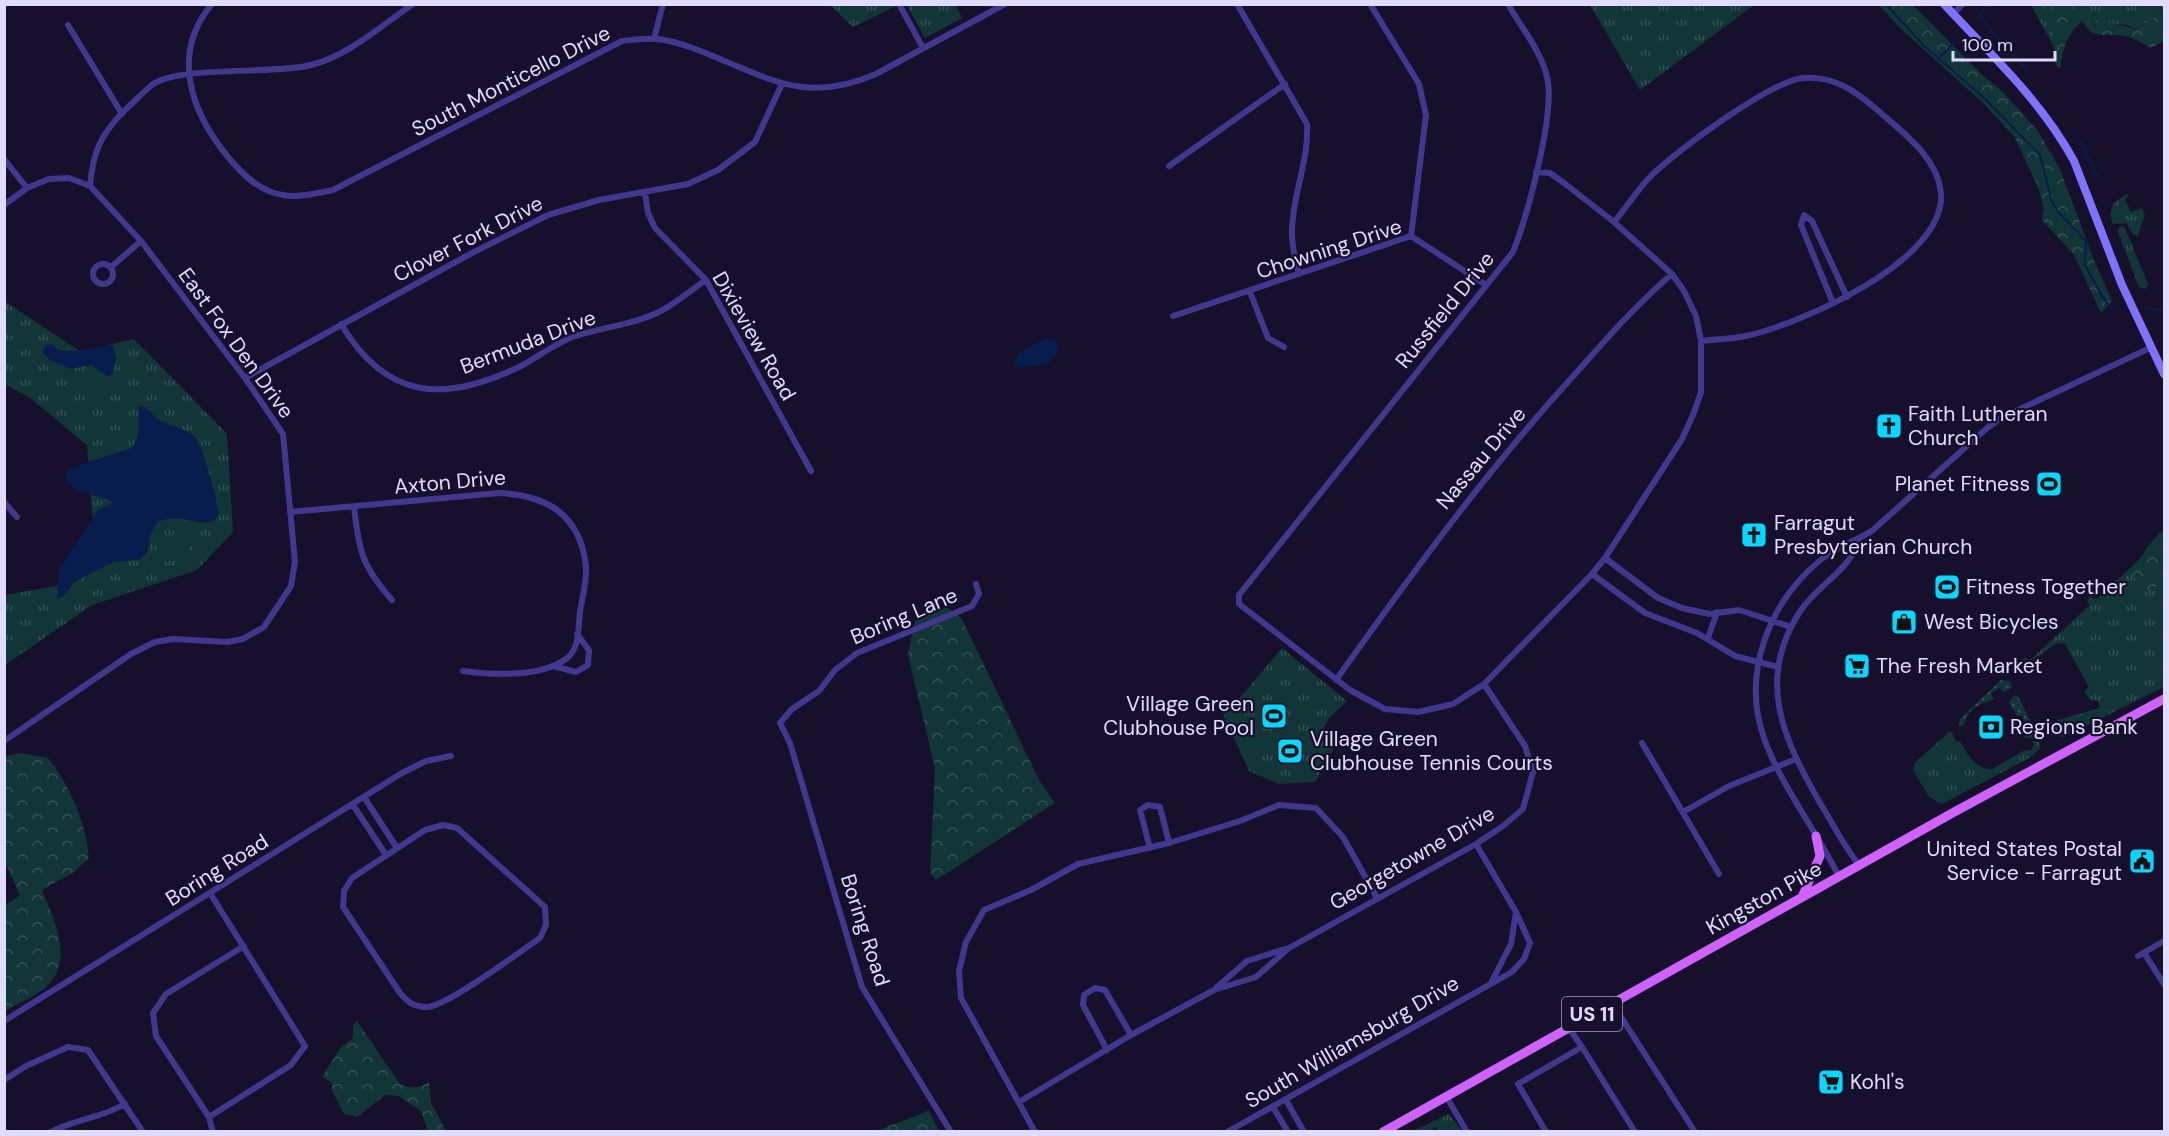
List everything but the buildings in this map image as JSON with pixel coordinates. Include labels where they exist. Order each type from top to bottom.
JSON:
[{"type":"main road","points":[[1944,4],[2038,104],[2062,139],[2074,161],[2122,285],[2164,374]]},
{"type":"main road","name":"Kingston Pike","points":[[1383,1131],[1859,865],[2164,699]]},
{"type":"main road","points":[[1802,897],[1820,856],[1816,836]]},
{"type":"street","points":[[187,74],[189,51],[196,28],[212,4]]},
{"type":"street","points":[[4,205],[27,188],[49,179],[69,178],[90,186],[92,164],[98,141],[122,114],[154,84],[187,74],[311,65],[340,54],[413,4]]},
{"type":"street","points":[[654,39],[663,4]]},
{"type":"street","points":[[899,4],[923,48]]},
{"type":"street","name":"South Monticello Drive","points":[[187,74],[192,99],[209,134],[239,170],[258,186],[283,195],[313,194],[333,190],[622,41],[654,39],[684,44],[782,84],[804,90],[854,84],[1005,4]]},
{"type":"street","points":[[1237,4],[1306,124],[1308,142],[1293,218],[1292,247],[1299,274]]},
{"type":"street","points":[[1370,4],[1419,84],[1426,115],[1411,236]]},
{"type":"street","name":"Russfield Drive","points":[[1336,680],[1239,604],[1239,595],[1513,252],[1523,226],[1536,172],[1548,100],[1548,79],[1543,62],[1508,4]]},
{"type":"street","points":[[1953,14],[1963,4]]},
{"type":"street","points":[[68,25],[122,114]]},
{"type":"street","points":[[1614,222],[1649,178],[1701,135],[1779,85],[1802,78],[1827,79],[1854,89],[1898,128],[1931,163],[1941,194],[1931,226],[1917,246],[1901,261],[1847,297],[1833,303],[1746,336],[1701,340]]},
{"type":"street","name":"Clover Fork Drive","points":[[245,378],[548,214],[599,200],[688,184],[718,170],[755,142],[782,84]]},
{"type":"street","points":[[1168,166],[1285,84]]},
{"type":"street","points":[[4,159],[27,188]]},
{"type":"street","points":[[1336,680],[1385,709],[1418,712],[1453,704],[1485,684],[1605,558],[1682,439],[1693,415],[1701,392],[1701,340],[1696,316],[1684,291],[1672,274],[1614,222],[1550,173],[1536,172]]},
{"type":"street","name":"East Fox Den Drive","points":[[4,741],[131,654],[155,642],[173,639],[227,642],[243,639],[264,627],[291,586],[295,562],[283,434],[245,378],[141,242],[90,186]]},
{"type":"street","name":"Dixieview Road","points":[[645,193],[648,213],[655,228],[706,280],[811,471]]},
{"type":"street","points":[[1833,303],[1801,225],[1804,215],[1812,221],[1847,297]]},
{"type":"street","name":"Chowning Drive","points":[[1173,316],[1411,236],[1486,285]]},
{"type":"street","points":[[111,267],[141,242]]},
{"type":"street","name":"Nassau Drive","points":[[1336,680],[1420,560],[1491,469],[1643,300],[1672,274]]},
{"type":"street","name":"Bermuda Drive","points":[[341,324],[363,356],[382,373],[399,382],[414,388],[464,386],[495,377],[572,338],[661,311],[706,280]]},
{"type":"street","points":[[1250,292],[1268,338],[1284,347]]},
{"type":"street","points":[[1839,877],[1776,766],[1761,727],[1757,686],[1758,663],[1772,620],[1790,590],[1810,568],[1837,547],[1859,540],[2001,418],[2150,348]]},
{"type":"street","name":"Axton Drive","points":[[290,512],[499,493],[524,494],[546,502],[568,518],[581,543],[586,569],[576,646],[567,658],[553,666],[527,672],[484,674],[463,671]]},
{"type":"street","points":[[4,502],[17,517]]},
{"type":"street","points":[[354,507],[358,544],[364,562],[371,577],[392,600]]},
{"type":"street","points":[[1859,540],[1850,560],[1815,592],[1791,627],[1778,667],[1781,720],[1796,759],[1859,865]]},
{"type":"street","points":[[1605,558],[1658,598],[1699,613],[1739,610],[1791,627]]},
{"type":"street","points":[[1592,574],[1646,612],[1708,638],[1722,650],[1758,663],[1778,667]]},
{"type":"street","name":"Boring Lane","points":[[780,723],[792,709],[819,692],[836,670],[857,653],[972,606],[979,594],[976,584]]},
{"type":"street","points":[[1708,638],[1717,612]]},
{"type":"street","points":[[553,666],[576,672],[588,664],[590,650],[578,634]]},
{"type":"street","name":"Georgetowne Drive","points":[[1019,1102],[1131,1035],[1214,990],[1256,977],[1289,948],[1476,844],[1503,826],[1522,809],[1533,772],[1525,746],[1485,684]]},
{"type":"street","name":"Boring Road","points":[[780,723],[797,766],[862,987],[951,1131]]},
{"type":"street","points":[[1642,743],[1719,874]]},
{"type":"street","name":"Boring Road","points":[[4,1021],[364,797],[426,761],[451,756]]},
{"type":"street","points":[[1683,812],[1729,786],[1796,759]]},
{"type":"street","points":[[364,797],[397,848]]},
{"type":"street","points":[[353,805],[386,855]]},
{"type":"street","points":[[1150,848],[1140,810],[1148,805],[1160,807],[1168,843]]},
{"type":"street","points":[[1035,1131],[961,998],[959,971],[966,942],[984,910],[1031,890],[1078,864],[1168,843],[1240,821],[1279,805],[1316,808],[1342,837],[1377,898]]},
{"type":"street","points":[[443,825],[457,828],[545,907],[546,925],[540,938],[445,1001],[426,1007],[411,1003],[404,998],[343,907],[344,891],[352,878],[386,855],[425,830],[443,825]]},
{"type":"street","name":"South Williamsburg Drive","points":[[1227,1131],[1286,1100],[1492,981],[1512,972],[1524,959],[1530,943],[1516,912],[1476,844]]},
{"type":"street","points":[[209,1117],[284,1071],[299,1058],[305,1046],[210,893]]},
{"type":"street","name":"South Williamsburg Drive","points":[[1492,981],[1511,944],[1516,912]]},
{"type":"street","points":[[2164,941],[2141,954],[2164,984]]},
{"type":"street","points":[[213,1131],[209,1117],[156,1036],[153,1013],[166,994],[244,946]]},
{"type":"street","name":"Georgetowne Drive","points":[[1214,990],[1247,961],[1289,948]]},
{"type":"street","points":[[1107,1050],[1083,1005],[1084,995],[1089,991],[1095,988],[1105,990],[1131,1035]]},
{"type":"street","points":[[1612,1004],[1695,1131]]},
{"type":"street","points":[[1569,1028],[1635,1131]]},
{"type":"street","points":[[4,1080],[26,1066],[69,1047],[88,1050],[143,1131]]},
{"type":"street","points":[[1546,1131],[1518,1084],[1582,1047]]},
{"type":"street","points":[[1446,1096],[1467,1131]]},
{"type":"street","points":[[1286,1100],[1304,1131]]},
{"type":"street","points":[[51,1131],[65,1124],[109,1114],[125,1104]]},
{"type":"street","points":[[1273,1107],[1288,1131]]},
{"type":"green space","points":[[830,5],[898,5],[853,27]]},
{"type":"green space","points":[[907,5],[956,5],[962,18],[925,38]]},
{"type":"green space","points":[[1590,5],[1754,5],[1640,90]]},
{"type":"green space","points":[[1879,5],[1913,5],[1980,73],[2002,91],[2038,131],[2060,169],[2112,301],[2101,313],[2074,255],[2042,220],[2044,209],[2038,187],[2014,136],[1984,104],[1898,26]]},
{"type":"green space","points":[[2031,5],[2164,5],[2164,11],[2136,29],[2127,25],[2082,21],[2072,31],[2066,42],[2060,68],[2056,65],[2054,47]]},
{"type":"green space","points":[[2041,5],[2074,5],[2083,21],[2099,20],[2136,29],[2164,11],[2164,41],[2151,48],[2128,37],[2095,34],[2082,21],[2072,31],[2066,42],[2060,68]]},
{"type":"green space","points":[[2127,194],[2129,196],[2125,199],[2131,212],[2142,208],[2145,214],[2138,236],[2133,234],[2126,223],[2113,224],[2111,218],[2111,211],[2115,203],[2109,206]]},
{"type":"green space","points":[[2124,226],[2148,284],[2146,289],[2139,287],[2118,232],[2119,227]]},
{"type":"green space","points":[[4,301],[81,352],[133,339],[147,352],[227,434],[233,532],[197,570],[92,605],[5,665],[5,595],[62,585],[93,521],[87,445],[30,398],[5,384]]},
{"type":"green space","points":[[92,376],[109,383],[111,390],[108,397],[97,399],[89,394],[85,380]]},
{"type":"green space","points":[[183,526],[193,533],[192,543],[182,556],[167,561],[163,553],[167,544],[176,531]]},
{"type":"green space","points":[[2164,530],[2164,583],[2141,594],[2131,569],[2154,539]]},
{"type":"green space","points":[[2164,533],[2164,687],[2063,737],[2050,735],[2048,730],[2051,722],[2100,708],[2098,701],[2089,699],[2084,691],[2089,687],[2065,644],[2057,643],[2029,661],[2090,605],[2087,601],[2089,597],[2097,599],[2143,556],[2151,542]]},
{"type":"green space","points":[[947,607],[962,619],[1039,780],[1055,803],[936,880],[930,873],[935,768],[908,655],[915,620]]},
{"type":"green space","points":[[1282,648],[1347,701],[1329,718],[1319,737],[1335,746],[1315,782],[1279,784],[1249,771],[1222,712],[1232,707]]},
{"type":"green space","points":[[2025,657],[2029,661],[2025,662],[2021,673],[2019,664]]},
{"type":"green space","points":[[2001,680],[2010,681],[2012,688],[2004,692],[2000,688],[1991,693],[1994,699],[1974,708],[1964,725],[1959,727],[1960,719]]},
{"type":"green space","points":[[2014,696],[2018,696],[2040,740],[2022,737],[2026,736],[2023,716],[2017,716],[2009,702]]},
{"type":"green space","points":[[1245,717],[1258,745],[1243,752],[1230,724]]},
{"type":"green space","points":[[1949,732],[1952,732],[1956,742],[1960,741],[1977,764],[1986,769],[1992,769],[2023,751],[2031,750],[2034,745],[2032,741],[2039,742],[2040,749],[2031,757],[1942,804],[1929,797],[1913,770],[1915,763]]},
{"type":"green space","points":[[21,753],[48,758],[56,769],[70,792],[81,818],[89,858],[74,872],[42,890],[56,927],[61,952],[55,976],[42,991],[5,1011],[5,906],[20,895],[5,862],[5,756]]},
{"type":"green space","points":[[357,1021],[400,1084],[415,1087],[429,1082],[431,1103],[446,1131],[428,1131],[421,1111],[399,1096],[385,1095],[357,1117],[344,1114],[333,1093],[331,1082],[322,1077],[341,1047],[353,1038],[353,1026]]},
{"type":"green space","points":[[929,1110],[939,1131],[877,1131],[916,1116]]},
{"type":"green space","points":[[1449,1114],[1462,1131],[1438,1131],[1436,1127],[1428,1131],[1413,1131]]},
{"type":"water","points":[[1046,338],[1056,340],[1059,349],[1048,364],[1021,368],[1013,365],[1019,353]]},
{"type":"water","points":[[52,344],[58,350],[75,351],[113,345],[116,359],[112,375],[107,376],[91,365],[71,369],[50,360],[42,352],[45,346]]},
{"type":"water","points":[[139,406],[161,421],[195,437],[213,487],[219,515],[207,522],[168,519],[158,522],[150,535],[148,552],[139,560],[113,562],[73,583],[64,596],[57,598],[58,571],[97,511],[113,502],[76,490],[66,480],[65,472],[132,448],[138,437]]},
{"type":"waterway","points":[[1886,4],[1923,45],[1983,97],[2040,155],[2051,199],[2058,212],[2086,241],[2085,265],[2103,298],[2110,306]]},
{"type":"waterway","points":[[1978,17],[1987,4]]},
{"type":"waterway","points":[[1980,14],[1992,32],[2027,70]]},
{"type":"waterway","points":[[1939,58],[1954,43]]},
{"type":"waterway","points":[[2080,141],[2098,177]]},
{"type":"waterway","points":[[2145,308],[2164,311]]},
{"type":"place","name":"Faith Lutheran Church","points":[[1889,426]]},
{"type":"place","name":"Planet Fitness","points":[[2049,484]]},
{"type":"place","name":"Farragut Presbyterian Church","points":[[1754,535]]},
{"type":"place","name":"Fitness Together","points":[[1947,587]]},
{"type":"place","name":"West Bicycles","points":[[1904,622]]},
{"type":"place","name":"The Fresh Market","points":[[1857,666]]},
{"type":"place","name":"Village Green Clubhouse Pool","points":[[1274,716]]},
{"type":"place","name":"Regions Bank","points":[[1991,727]]},
{"type":"place","name":"Village Green Clubhouse Tennis Courts","points":[[1290,751]]},
{"type":"place","name":"United States Postal Service - Farragut","points":[[2142,861]]},
{"type":"place","name":"Kohl's","points":[[1831,1082]]}]
